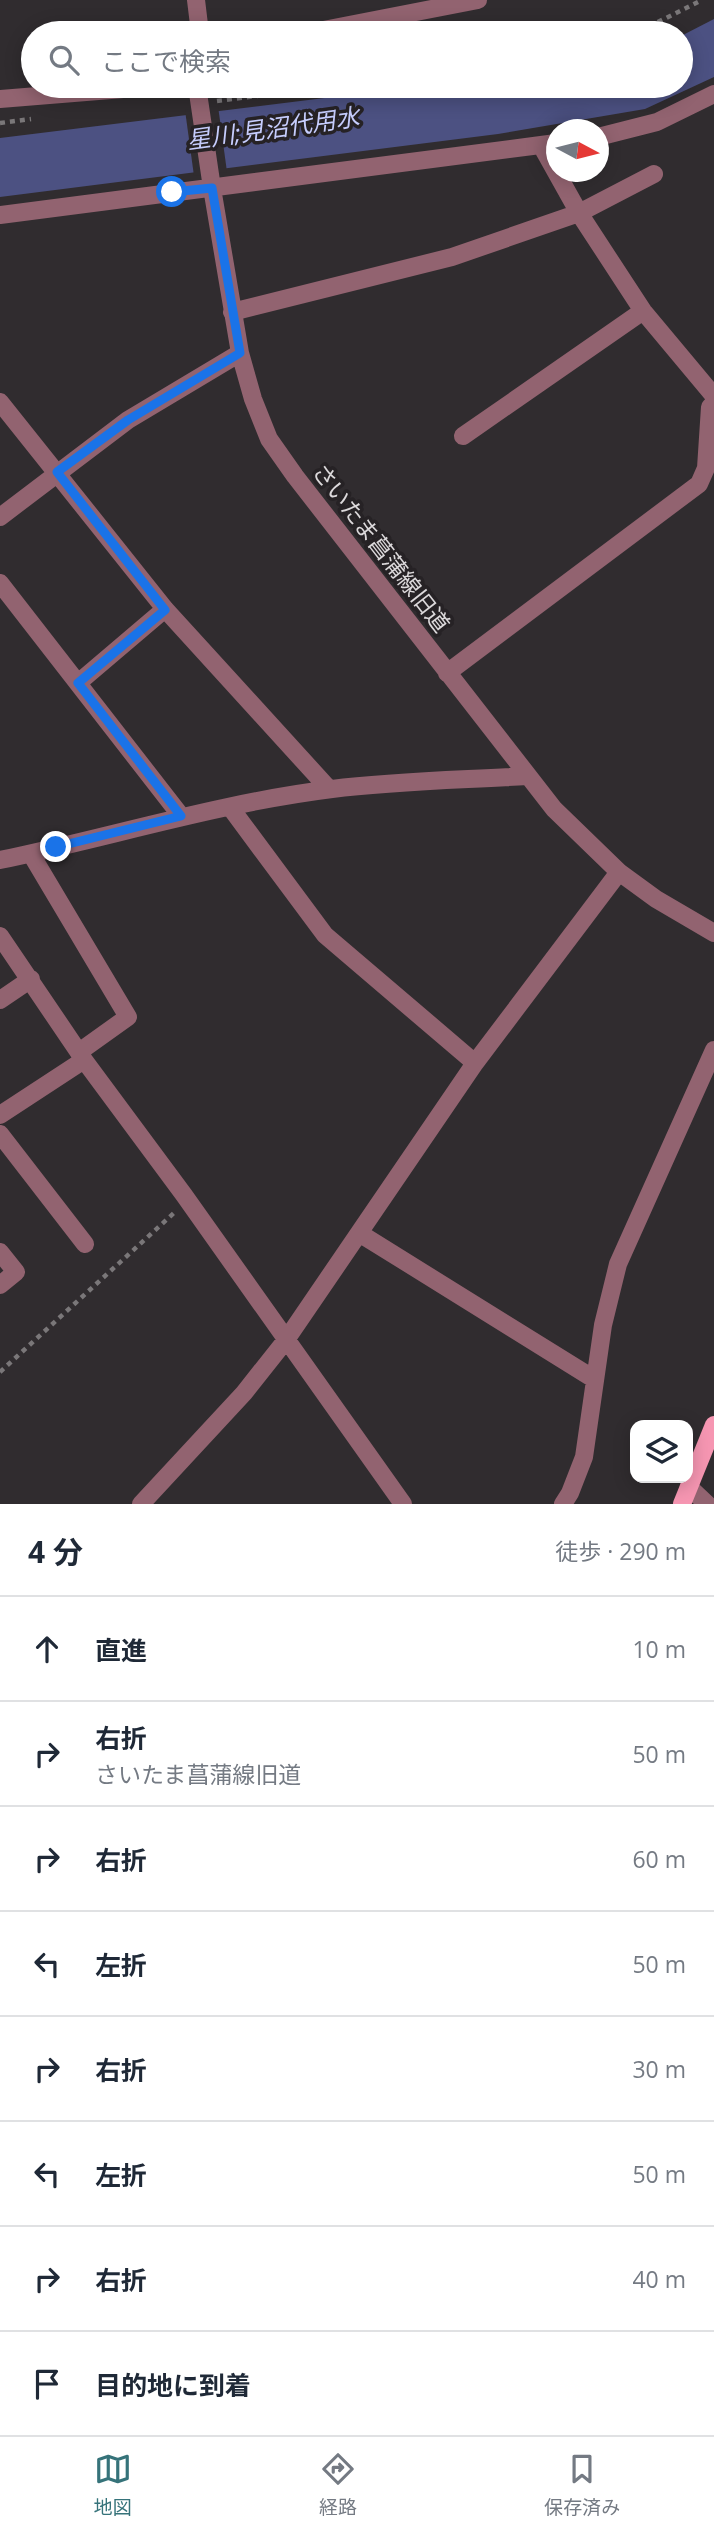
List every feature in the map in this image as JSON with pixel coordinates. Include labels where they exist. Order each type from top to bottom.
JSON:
[{"type":"main road","points":[[682,1504],[714,1425]]},
{"type":"street","points":[[196,0],[199,21]]},
{"type":"street","points":[[355,21],[413,6],[478,0]]},
{"type":"street","points":[[609,135],[657,122],[714,94]]},
{"type":"street","points":[[0,99],[21,97]]},
{"type":"street","name":"さいたま菖蒲線旧道","points":[[199,98],[240,353],[253,399],[270,439],[295,476],[554,808],[619,872],[656,899],[714,933]]},
{"type":"street","points":[[0,215],[211,182],[546,144]]},
{"type":"street","points":[[232,312],[452,257],[579,213],[654,174]]},
{"type":"street","points":[[566,182],[579,213],[643,311],[714,396]]},
{"type":"street","points":[[463,436],[643,311]]},
{"type":"street","points":[[0,517],[128,420],[240,353]]},
{"type":"street","points":[[0,402],[165,610],[329,789]]},
{"type":"street","points":[[447,673],[699,484],[706,467],[710,407],[714,403]]},
{"type":"street","points":[[0,583],[181,816]]},
{"type":"street","points":[[78,683],[165,610]]},
{"type":"street","points":[[0,860],[181,816],[329,789],[384,783],[527,776]]},
{"type":"street","points":[[230,807],[325,935],[475,1063]]},
{"type":"street","points":[[0,1115],[81,1056],[128,1017],[31,854]]},
{"type":"street","points":[[141,1504],[244,1393],[286,1340],[475,1063],[619,872]]},
{"type":"street","points":[[0,936],[81,1056],[188,1201],[403,1504]]},
{"type":"street","points":[[0,1000],[31,979]]},
{"type":"street","points":[[563,1504],[584,1457],[603,1325],[618,1264],[714,1050]]},
{"type":"street","points":[[0,1134],[85,1244]]},
{"type":"street","points":[[359,1233],[594,1379]]},
{"type":"street","points":[[0,1252],[16,1272],[0,1285]]},
{"type":"street","points":[[689,1487],[707,1504]]},
{"type":"path","points":[[660,21],[702,0]]},
{"type":"path","points":[[223,102],[251,98]]},
{"type":"path","points":[[0,1372],[188,1201]]},
{"type":"water","points":[[714,19],[714,77],[693,87],[693,30]]},
{"type":"water","name":"星川;見沼代用水","points":[[324,98],[669,98],[645,109],[586,119],[546,119],[546,126],[498,134],[0,197],[0,138]]},
{"type":"pier","points":[[218,106],[227,172],[194,176],[185,110]]},
{"type":"route","points":[[56,847],[181,816],[78,683],[165,610],[57,472],[128,420],[240,353],[212,188],[172,192]]}]
